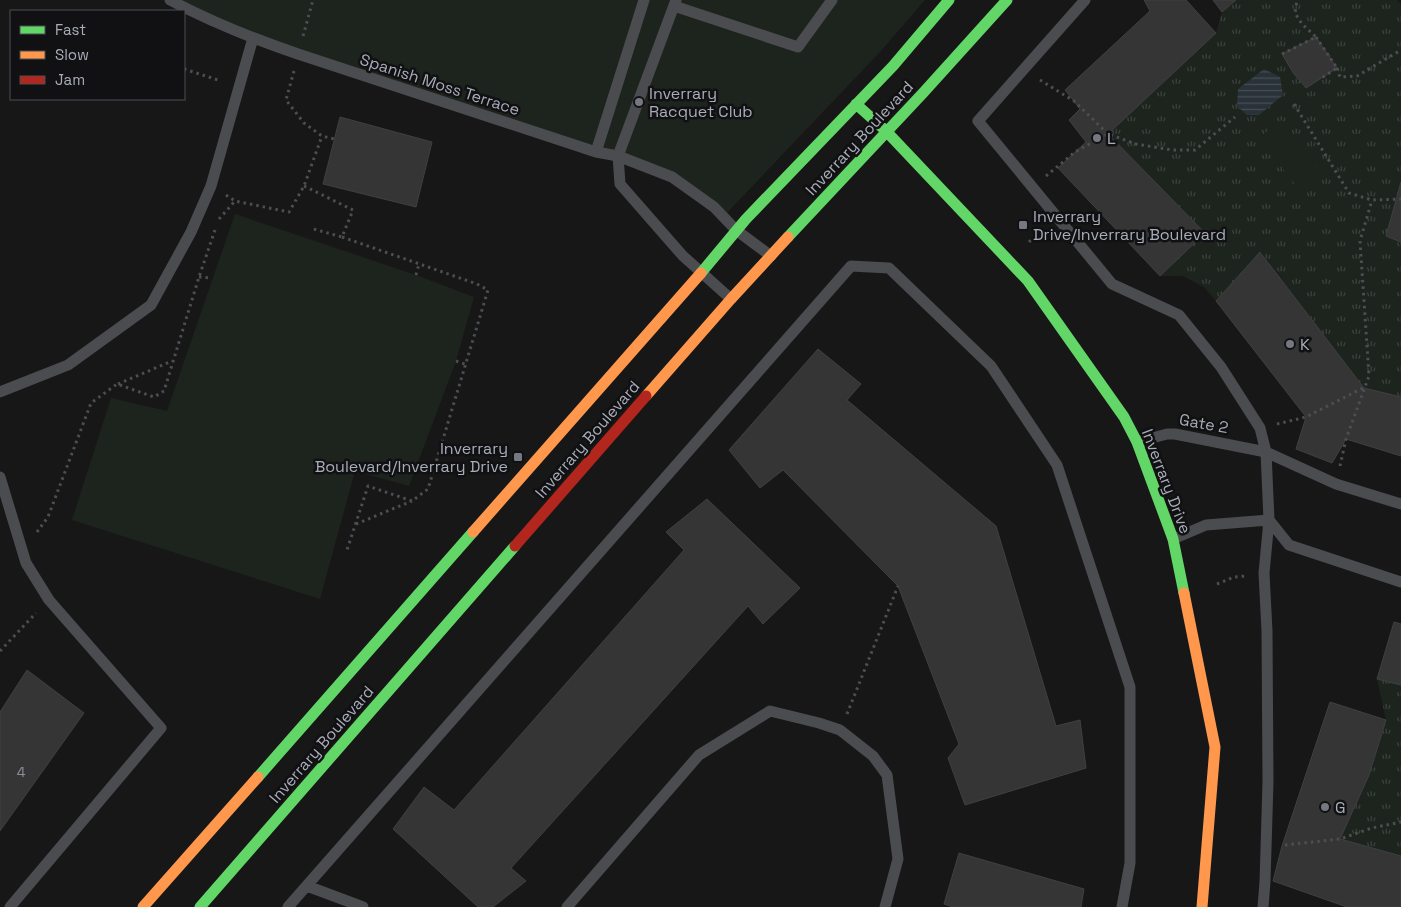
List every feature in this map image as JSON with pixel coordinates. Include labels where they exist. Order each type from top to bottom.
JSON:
[{"type":"street","name":"Inverrary Boulevard","points":[[143,907],[702,272],[736,230],[893,66],[949,0]]},
{"type":"street","name":"Inverrary Boulevard","points":[[200,907],[731,299],[1007,0]]},
{"type":"street","name":"Inverrary Drive","points":[[856,104],[886,131],[1028,281],[1124,417],[1137,442],[1173,539],[1215,747],[1202,907]]},
{"type":"lane","name":"Spanish Moss Terrace","points":[[170,0],[190,11],[253,38],[596,152],[618,156],[672,176],[714,207],[736,230],[771,256]]},
{"type":"lane","points":[[596,152],[644,0]]},
{"type":"lane","points":[[731,299],[684,256],[620,184],[618,156],[675,3],[798,47],[832,0]]},
{"type":"lane","points":[[1085,0],[978,122],[1112,284],[1179,315],[1221,367],[1260,428],[1266,452],[1269,520],[1264,573],[1267,631],[1268,762],[1263,907]]},
{"type":"lane","points":[[0,392],[68,365],[151,305],[191,232],[211,186],[253,38]]},
{"type":"lane","points":[[288,907],[851,266],[889,268],[991,366],[1057,465],[1130,686],[1130,862],[1122,907]]},
{"type":"lane","name":"Gate 2","points":[[1137,442],[1167,434],[1175,434],[1266,452],[1336,484],[1401,504]]},
{"type":"lane","points":[[0,477],[26,564],[49,600],[161,728],[10,907]]},
{"type":"lane","points":[[1173,539],[1206,525],[1269,520]]},
{"type":"lane","points":[[1269,520],[1289,545],[1401,582]]},
{"type":"lane","points":[[567,907],[699,755],[770,711],[840,730],[873,756],[887,775],[898,859],[885,907]]},
{"type":"lane","points":[[306,886],[363,907]]},
{"type":"path","points":[[1297,0],[1295,13],[1302,24],[1316,37],[1337,68],[1340,77],[1357,76],[1401,50]]},
{"type":"path","points":[[1282,54],[1316,37]]},
{"type":"path","points":[[1320,79],[1337,68]]},
{"type":"path","points":[[185,69],[240,86]]},
{"type":"path","points":[[1024,69],[1074,101],[1108,134],[1136,144],[1172,150],[1194,150],[1235,117]]},
{"type":"path","points":[[1294,104],[1349,193],[1372,200],[1401,199]]},
{"type":"path","points":[[1032,187],[1075,152],[1108,134]]},
{"type":"path","points":[[211,186],[235,201],[289,212],[304,186],[322,136]]},
{"type":"path","points":[[304,186],[353,210],[342,237]]},
{"type":"path","points":[[1336,484],[1346,439],[1369,376],[1360,242],[1372,200]]},
{"type":"path","points":[[117,384],[154,397],[164,391],[199,277],[219,220],[235,201]]},
{"type":"path","points":[[310,228],[342,237],[478,284],[488,290],[428,489],[412,501],[355,524]]},
{"type":"path","points":[[416,275],[419,264]]},
{"type":"path","points":[[199,277],[212,278]]},
{"type":"path","points":[[22,552],[48,517],[91,403],[117,384],[173,361]]},
{"type":"path","points":[[456,361],[465,364]]},
{"type":"path","points":[[1260,428],[1306,417],[1364,388]]},
{"type":"path","points":[[346,553],[368,486],[412,501]]},
{"type":"path","points":[[1217,584],[1234,578],[1264,573]]},
{"type":"path","points":[[840,730],[898,586]]},
{"type":"path","points":[[0,650],[49,600]]},
{"type":"path","points":[[1265,846],[1340,840],[1372,828],[1401,822]]},
{"type":"green space","name":"Inverrary Racquet Club","points":[[170,0],[925,0],[880,52],[723,217],[672,177],[253,38]]},
{"type":"green space","points":[[1236,0],[1397,0],[1401,4],[1401,182],[1386,236],[1401,242],[1401,397],[1364,388],[1261,252],[1216,301],[1204,287],[1183,276],[1160,276],[1205,233],[1108,134],[1216,33],[1222,12]]},
{"type":"green space","points":[[1281,120],[1319,174],[1301,192],[1259,138]]},
{"type":"green space","points":[[235,214],[416,275],[474,297],[456,361],[409,486],[355,471],[320,599],[72,520],[111,398],[167,411]]},
{"type":"green space","points":[[1377,679],[1401,685],[1401,856],[1340,839],[1369,775],[1386,720]]},
{"type":"shaded area","points":[[1264,69],[1280,77],[1283,95],[1259,115],[1247,115],[1237,106],[1238,89]]},
{"type":"building","name":"L","points":[[1144,0],[1186,0],[1216,33],[1108,134],[1205,233],[1160,276],[1058,168],[1086,142],[1069,120],[1080,109],[1065,90],[1150,11]]},
{"type":"building","points":[[1213,0],[1236,0],[1222,12]]},
{"type":"building","points":[[1316,37],[1337,68],[1306,88],[1294,74],[1282,54]]},
{"type":"building","points":[[340,117],[432,142],[416,207],[323,184]]},
{"type":"building","points":[[1401,182],[1401,242],[1386,236]]},
{"type":"building","name":"K","points":[[1260,252],[1364,388],[1401,397],[1401,456],[1346,439],[1332,463],[1296,449],[1306,417],[1216,301]]},
{"type":"building","points":[[818,349],[861,384],[847,400],[996,526],[1056,726],[1080,720],[1086,768],[965,805],[948,758],[959,744],[898,586],[783,470],[760,488],[729,450]]},
{"type":"building","points":[[707,499],[800,588],[763,624],[748,606],[511,868],[526,881],[493,907],[478,907],[393,829],[424,787],[454,810],[684,550],[666,532]]},
{"type":"building","points":[[1394,622],[1401,624],[1401,685],[1377,679]]},
{"type":"building","points":[[27,670],[84,713],[0,831],[0,712]]},
{"type":"building","name":"G","points":[[1330,702],[1386,720],[1369,775],[1340,839],[1401,856],[1401,907],[1347,907],[1273,881],[1282,846]]},
{"type":"building","points":[[959,853],[1084,889],[1081,907],[953,907],[944,904]]},
{"type":"traffic: fast","points":[[701,273],[746,219],[893,66],[949,0]]},
{"type":"traffic: fast","points":[[788,237],[1007,0]]},
{"type":"traffic: fast","points":[[856,104],[886,131],[1028,281],[1124,417],[1137,442],[1173,539],[1184,593]]},
{"type":"traffic: fast","points":[[258,777],[473,532]]},
{"type":"traffic: fast","points":[[200,907],[515,546]]},
{"type":"traffic: slow","points":[[646,396],[788,237]]},
{"type":"traffic: slow","points":[[473,532],[701,273]]},
{"type":"traffic: slow","points":[[1184,593],[1215,747],[1202,907]]},
{"type":"traffic: slow","points":[[143,907],[258,777]]},
{"type":"traffic: jam","points":[[515,546],[646,396]]},
{"type":"place","name":"Inverrary Racquet Club","points":[[639,102]]},
{"type":"place","name":"L","points":[[1097,138]]},
{"type":"place","name":"Inverrary Drive/Inverrary Boulevard","points":[[1023,225]]},
{"type":"place","name":"K","points":[[1290,344]]},
{"type":"place","name":"Inverrary Boulevard/Inverrary Drive","points":[[518,457]]},
{"type":"place","name":"G","points":[[1325,807]]}]
